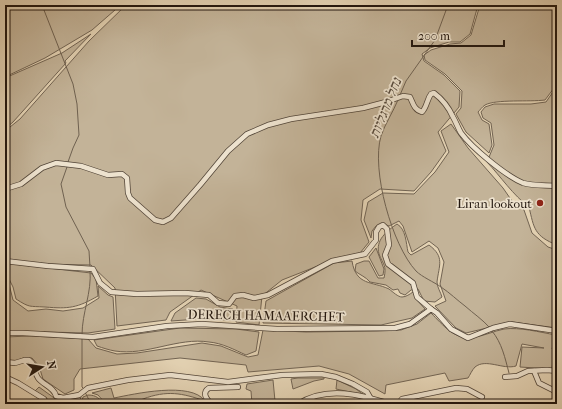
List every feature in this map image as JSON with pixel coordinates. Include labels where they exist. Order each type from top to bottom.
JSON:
[{"type":"street","points":[[5,189],[21,184],[42,168],[56,163],[81,166],[108,176],[122,174],[127,178],[128,193],[130,198],[155,220],[163,222],[171,218],[228,151],[247,134],[268,125],[291,119],[367,107],[403,96],[410,97],[414,107],[418,111],[422,112],[428,97],[434,93],[446,104],[460,132],[498,168],[513,178],[525,183],[557,186]]},
{"type":"street","points":[[5,261],[93,269],[100,283],[111,292],[137,294],[185,293],[208,295],[218,303],[229,304],[235,296],[243,295],[254,298],[268,295],[332,261],[364,254],[376,240],[376,232],[379,227],[383,226],[387,229],[388,235],[388,245],[385,255],[388,264],[413,282],[417,297],[437,313],[451,329],[468,338],[493,328],[510,324],[557,331]]},
{"type":"street","name":"DERECH HAMAAERCHET","points":[[5,333],[93,337],[167,326],[202,324],[277,329],[395,328],[410,324],[431,309]]},
{"type":"street","points":[[5,362],[15,363],[29,360],[36,368],[36,376],[38,379],[54,391],[56,396],[60,398],[79,395],[88,388],[128,380],[170,375],[228,382],[282,375],[321,374],[336,377],[349,382],[368,392],[371,399]]},
{"type":"street","points":[[505,377],[517,376],[528,371],[557,371]]},
{"type":"street","points":[[534,371],[539,383],[557,392]]},
{"type":"street","points":[[5,378],[18,383],[44,399]]},
{"type":"street","points":[[211,404],[205,396],[209,388],[238,387]]},
{"type":"street","points":[[398,404],[402,399],[456,388],[467,389],[482,397]]},
{"type":"street","points":[[298,404],[317,395],[332,392],[391,404]]},
{"type":"street","points":[[5,401],[11,404]]},
{"type":"shaded area","points":[[5,5],[113,5],[115,10],[92,30],[45,58],[5,77]]},
{"type":"shaded area","points":[[126,5],[478,5],[470,34],[460,42],[449,42],[430,48],[422,54],[424,61],[444,75],[460,91],[459,107],[438,132],[446,151],[431,172],[414,191],[380,189],[363,200],[361,220],[369,242],[360,253],[333,260],[282,280],[262,296],[259,325],[236,322],[237,306],[201,290],[170,312],[166,320],[117,326],[115,288],[91,265],[42,264],[5,259],[5,131],[20,119],[89,41]]},
{"type":"shaded area","points":[[480,5],[557,5],[557,84],[545,100],[490,103],[485,105],[478,112],[482,120],[489,124],[492,145],[489,153],[466,132],[456,114],[461,108],[462,91],[445,74],[425,60],[424,55],[431,50],[450,44],[461,43],[471,35]]},
{"type":"shaded area","points":[[91,34],[65,61],[66,63],[13,122],[5,129],[5,78],[62,53]]},
{"type":"shaded area","points":[[557,86],[557,245],[549,242],[539,235],[532,221],[529,207],[512,191],[487,162],[494,145],[491,123],[483,118],[481,112],[485,107],[494,104],[531,104],[546,102]]},
{"type":"shaded area","points":[[451,124],[468,148],[503,188],[512,201],[524,210],[532,233],[548,247],[557,250],[557,328],[512,322],[466,333],[456,328],[435,306],[446,301],[440,284],[444,262],[438,248],[429,241],[412,252],[403,226],[399,221],[389,226],[384,224],[376,226],[372,231],[371,238],[364,220],[368,202],[383,193],[414,194],[435,172],[449,152],[441,131]]},
{"type":"shaded area","points":[[397,224],[404,233],[408,252],[411,255],[429,245],[434,249],[439,257],[440,266],[437,284],[442,297],[435,302],[424,301],[418,289],[411,290],[405,295],[400,293],[398,289],[393,290],[386,285],[370,282],[355,271],[356,264],[369,261],[378,278],[384,278],[385,268],[379,254],[379,244],[383,236]]},
{"type":"shaded area","points":[[376,248],[384,269],[383,275],[379,276],[369,257]]},
{"type":"shaded area","points":[[352,261],[357,275],[361,279],[389,289],[400,297],[406,296],[413,292],[416,299],[425,309],[412,318],[381,325],[263,323],[266,301],[334,263]]},
{"type":"shaded area","points":[[5,263],[91,273],[96,279],[98,296],[84,303],[67,308],[36,307],[27,305],[16,299],[9,279],[5,279]]},
{"type":"shaded area","points":[[5,281],[9,284],[13,300],[28,311],[46,309],[63,311],[83,308],[99,298],[98,286],[108,295],[113,297],[115,329],[88,333],[5,331]]},
{"type":"shaded area","points":[[196,298],[206,299],[220,307],[233,309],[232,320],[199,319],[171,321],[175,313]]},
{"type":"shaded area","points":[[431,313],[450,331],[461,337],[467,338],[478,336],[504,329],[530,330],[556,335],[552,349],[554,350],[552,369],[520,367],[522,347],[544,348],[522,344],[516,366],[506,367],[489,364],[479,365],[474,368],[468,378],[449,381],[445,373],[386,385],[385,394],[349,374],[319,366],[248,372],[246,365],[180,358],[80,369],[74,379],[74,390],[65,394],[43,379],[39,366],[32,358],[23,358],[16,361],[5,360],[5,337],[30,336],[88,339],[96,348],[117,354],[137,353],[202,343],[221,346],[248,357],[258,355],[263,330],[306,332],[401,330],[417,324]]},
{"type":"shaded area","points":[[180,328],[236,329],[259,332],[256,351],[246,355],[219,344],[197,341],[127,352],[113,351],[97,346],[94,340]]},
{"type":"shaded area","points":[[291,379],[324,379],[293,389]]},
{"type":"shaded area","points":[[273,380],[275,401],[271,404],[252,404],[251,391],[246,389],[247,384]]},
{"type":"shaded area","points":[[337,380],[356,389],[364,395],[336,389]]},
{"type":"shaded area","points":[[39,387],[57,400],[62,401],[81,397],[79,404],[55,404],[35,391]]},
{"type":"shaded area","points":[[111,388],[114,398],[162,390],[175,390],[198,395],[205,401],[182,394],[160,394],[142,399],[136,404],[132,405],[106,404],[98,395],[92,393]]},
{"type":"shaded area","points":[[88,395],[96,397],[105,404],[81,404],[83,397]]},
{"type":"waterway","points":[[42,5],[73,84],[77,104],[79,135],[68,162]]},
{"type":"waterway","name":"נחל מרגליות","points":[[400,95],[406,81],[435,40],[448,5]]},
{"type":"waterway","name":"נחל מרגליות","points":[[398,100],[381,136],[379,168],[381,187],[392,226],[399,244],[407,259],[416,271],[438,285],[481,319],[490,328]]},
{"type":"waterway","points":[[67,167],[61,184],[66,207],[89,251],[90,267]]},
{"type":"waterway","points":[[82,335],[82,327],[90,287],[90,270]]},
{"type":"waterway","name":"נחל מרגליות","points":[[492,331],[501,346],[509,373]]},
{"type":"waterway","points":[[82,339],[82,387],[84,389]]},
{"type":"waterway","points":[[85,392],[91,404]]},
{"type":"place","name":"Liran lookout","points":[[540,203]]}]
